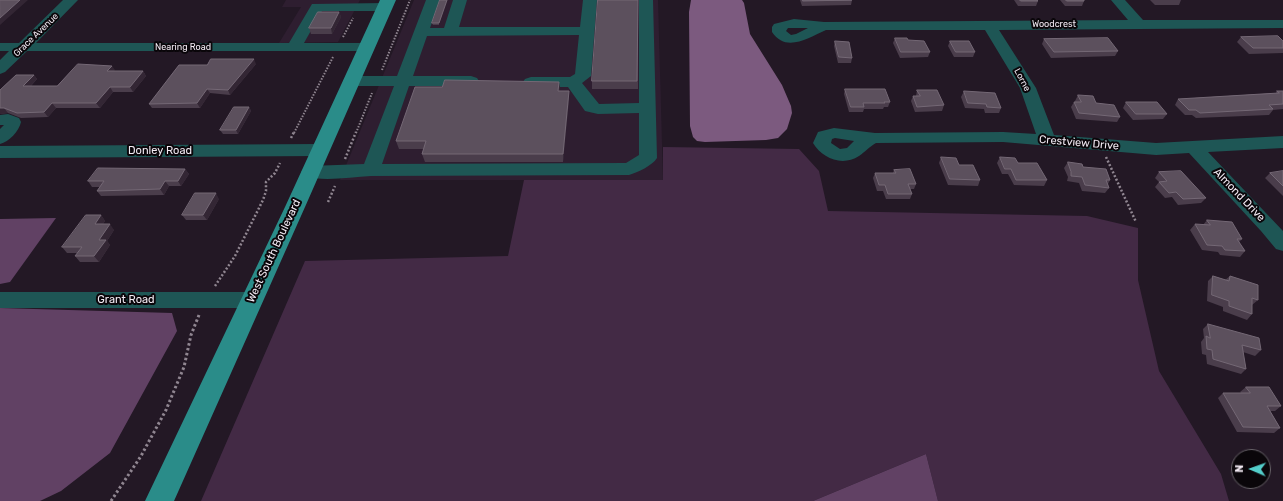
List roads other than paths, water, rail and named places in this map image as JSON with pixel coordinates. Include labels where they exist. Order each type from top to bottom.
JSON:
[{"type":"main road","name":"West South Boulevard","points":[[159,501],[386,4]]},
{"type":"street","name":"Grace Avenue","points":[[0,69],[71,0]]},
{"type":"street","points":[[371,170],[432,0]]},
{"type":"street","points":[[450,32],[460,0]]},
{"type":"street","points":[[514,82],[573,82],[583,76],[590,0]]},
{"type":"street","points":[[310,172],[371,170],[630,169],[648,158],[646,0]]},
{"type":"street","points":[[1118,0],[1139,24]]},
{"type":"street","points":[[294,47],[317,7],[386,4]]},
{"type":"street","name":"Woodcrest","points":[[824,26],[1283,24]]},
{"type":"street","name":"Lorne","points":[[989,25],[1028,88],[1046,141]]},
{"type":"street","points":[[421,32],[587,31]]},
{"type":"street","name":"Nearing Road","points":[[0,48],[366,47]]},
{"type":"street","points":[[351,81],[487,82]]},
{"type":"street","points":[[573,82],[591,107],[598,109],[647,108]]},
{"type":"street","points":[[0,120],[8,119],[13,122],[12,126],[0,139]]},
{"type":"street","name":"Crestview Drive","points":[[875,138],[991,136],[1146,149],[1194,148],[1283,142]]},
{"type":"street","name":"Almond Drive","points":[[1194,148],[1268,226],[1283,244]]},
{"type":"street","name":"Donley Road","points":[[0,152],[319,150]]},
{"type":"street","name":"Grant Road","points":[[0,300],[252,300]]}]
